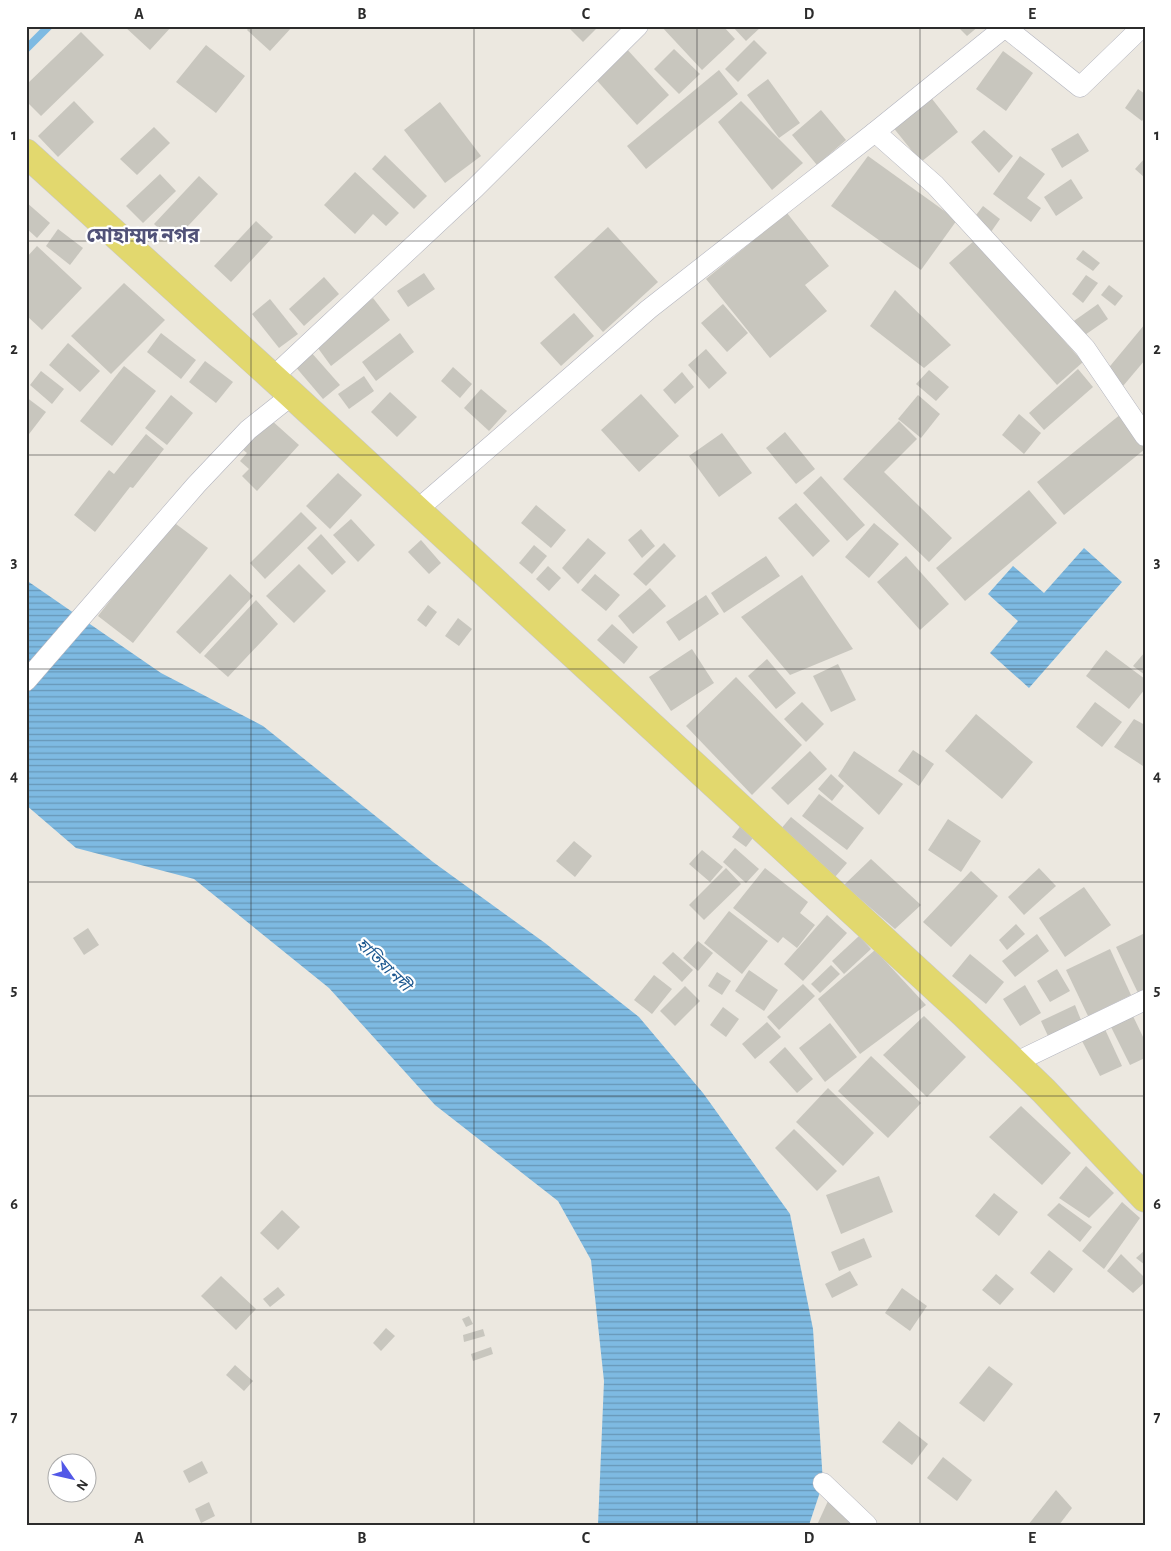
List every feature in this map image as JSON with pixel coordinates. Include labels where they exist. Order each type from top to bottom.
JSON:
[{"type":"main road","points":[[26,153],[963,1013],[1044,1091],[1145,1198]]},
{"type":"street","points":[[26,682],[129,561],[196,485],[248,430],[282,386],[474,188],[638,26]]},
{"type":"street","points":[[417,510],[649,309],[875,132],[1005,27],[1080,87],[1143,26]]},
{"type":"street","points":[[875,132],[935,185],[1085,348],[1145,436]]},
{"type":"street","points":[[1014,1063],[1145,1000]]},
{"type":"street","points":[[823,1483],[867,1525]]},
{"type":"water","points":[[1084,548],[1122,582],[1029,688],[990,653],[1018,621],[988,594],[1013,566],[1044,593]]},
{"type":"water","name":"হাতিয়া নদী","points":[[26,580],[161,673],[263,726],[433,862],[545,943],[639,1017],[703,1093],[790,1214],[813,1329],[823,1483],[809,1525],[598,1525],[604,1381],[591,1260],[558,1201],[435,1105],[329,988],[194,879],[76,848],[26,805]]},
{"type":"building","points":[[124,26],[172,26],[150,50]]},
{"type":"building","points":[[250,26],[293,26],[270,51],[247,30]]},
{"type":"building","points":[[567,26],[599,26],[583,42]]},
{"type":"building","points":[[661,26],[723,26],[735,39],[702,70]]},
{"type":"building","points":[[732,26],[762,26],[746,41]]},
{"type":"building","points":[[957,26],[979,26],[967,36]]},
{"type":"building","points":[[81,32],[104,55],[41,116],[26,101],[26,85]]},
{"type":"building","points":[[754,40],[767,53],[738,82],[725,69]]},
{"type":"building","points":[[206,45],[245,76],[216,113],[176,82]]},
{"type":"building","points":[[624,46],[669,95],[637,125],[592,75]]},
{"type":"building","points":[[674,49],[700,74],[679,94],[654,69]]},
{"type":"building","points":[[1003,51],[1033,73],[1006,111],[976,89]]},
{"type":"building","points":[[719,70],[738,94],[646,169],[627,146]]},
{"type":"building","points":[[768,79],[800,123],[779,138],[747,95]]},
{"type":"building","points":[[1138,89],[1145,94],[1145,117],[1142,121],[1125,108]]},
{"type":"building","points":[[929,95],[958,132],[921,162],[892,126]]},
{"type":"building","points":[[74,101],[94,122],[58,157],[38,136]]},
{"type":"building","points":[[741,101],[803,163],[772,190],[718,122]]},
{"type":"building","points":[[440,102],[481,156],[445,183],[404,130]]},
{"type":"building","points":[[821,110],[846,140],[817,165],[792,135]]},
{"type":"building","points":[[154,127],[170,143],[137,175],[120,159]]},
{"type":"building","points":[[984,130],[1013,156],[999,173],[971,142]]},
{"type":"building","points":[[1078,133],[1089,151],[1062,168],[1051,149]]},
{"type":"building","points":[[385,155],[427,196],[414,209],[372,169]]},
{"type":"building","points":[[868,156],[957,220],[921,270],[831,206]]},
{"type":"building","points":[[1020,156],[1045,174],[1027,198],[1041,208],[1031,222],[993,194]]},
{"type":"building","points":[[1145,158],[1145,178],[1135,169]]},
{"type":"building","points":[[355,172],[399,213],[386,226],[373,214],[355,234],[324,205]]},
{"type":"building","points":[[160,174],[176,191],[143,223],[126,206]]},
{"type":"building","points":[[199,176],[218,194],[173,242],[154,224]]},
{"type":"building","points":[[1071,179],[1083,198],[1056,216],[1044,197]]},
{"type":"building","points":[[26,202],[50,223],[37,238],[26,228]]},
{"type":"building","points":[[983,206],[1000,219],[991,232],[973,219]]},
{"type":"building","points":[[787,213],[829,266],[805,285],[827,311],[770,358],[706,279]]},
{"type":"building","points":[[256,221],[273,237],[231,282],[214,266]]},
{"type":"building","points":[[608,227],[658,282],[603,332],[554,277]]},
{"type":"building","points":[[58,229],[83,248],[70,265],[46,246]]},
{"type":"building","points":[[975,240],[1083,362],[1057,385],[949,263]]},
{"type":"building","points":[[37,246],[82,288],[42,330],[26,315],[26,258]]},
{"type":"building","points":[[1083,250],[1100,263],[1093,271],[1076,259]]},
{"type":"building","points":[[424,273],[435,289],[408,307],[397,291]]},
{"type":"building","points":[[1086,275],[1098,283],[1083,303],[1072,294]]},
{"type":"building","points":[[324,277],[339,294],[304,326],[289,309]]},
{"type":"building","points":[[124,283],[165,320],[111,374],[71,336]]},
{"type":"building","points":[[1109,285],[1123,296],[1115,306],[1101,295]]},
{"type":"building","points":[[895,290],[951,345],[924,368],[870,326]]},
{"type":"building","points":[[373,298],[390,320],[331,366],[315,344]]},
{"type":"building","points":[[270,299],[298,334],[279,348],[252,314]]},
{"type":"building","points":[[723,304],[748,333],[727,352],[701,323]]},
{"type":"building","points":[[1098,304],[1108,319],[1082,337],[1071,323]]},
{"type":"building","points":[[574,313],[594,336],[561,366],[540,343]]},
{"type":"building","points":[[1145,324],[1145,360],[1123,386],[1106,371]]},
{"type":"building","points":[[161,333],[196,360],[181,379],[147,352]]},
{"type":"building","points":[[400,333],[414,352],[376,381],[362,362]]},
{"type":"building","points":[[68,343],[100,371],[80,392],[49,365]]},
{"type":"building","points":[[706,349],[727,373],[709,389],[688,365]]},
{"type":"building","points":[[310,351],[340,385],[323,399],[294,365]]},
{"type":"building","points":[[205,361],[233,382],[216,403],[189,382]]},
{"type":"building","points":[[124,366],[156,391],[112,446],[80,421]]},
{"type":"building","points":[[453,367],[472,384],[460,398],[441,381]]},
{"type":"building","points":[[1078,369],[1093,387],[1044,430],[1029,413]]},
{"type":"building","points":[[929,370],[949,387],[936,401],[916,384]]},
{"type":"building","points":[[41,371],[64,389],[52,404],[30,385]]},
{"type":"building","points":[[682,372],[694,387],[675,404],[663,390]]},
{"type":"building","points":[[364,376],[374,391],[349,409],[338,394]]},
{"type":"building","points":[[481,389],[507,411],[489,431],[464,408]]},
{"type":"building","points":[[390,392],[417,417],[397,437],[371,412]]},
{"type":"building","points":[[641,394],[679,436],[639,472],[601,430]]},
{"type":"building","points":[[171,395],[193,413],[167,445],[145,428]]},
{"type":"building","points":[[918,395],[940,414],[921,438],[898,419]]},
{"type":"building","points":[[26,397],[46,412],[26,438]]},
{"type":"building","points":[[1019,414],[1041,433],[1024,454],[1002,435]]},
{"type":"building","points":[[1121,414],[1145,444],[1145,449],[1064,515],[1037,482]]},
{"type":"building","points":[[270,419],[299,445],[257,491],[242,476],[249,469],[240,461],[247,453],[242,449]]},
{"type":"building","points":[[899,421],[917,439],[884,472],[952,538],[929,562],[843,479]]},
{"type":"building","points":[[785,432],[815,469],[796,484],[766,448]]},
{"type":"building","points":[[722,433],[752,473],[719,497],[689,456]]},
{"type":"building","points":[[146,434],[164,449],[133,488],[130,487],[95,532],[74,515],[109,470],[114,474]]},
{"type":"building","points":[[338,473],[362,495],[330,529],[306,506]]},
{"type":"building","points":[[821,476],[865,525],[847,541],[803,493]]},
{"type":"building","points":[[1029,490],[1057,523],[965,601],[936,568]]},
{"type":"building","points":[[796,503],[830,541],[813,557],[778,518]]},
{"type":"building","points":[[536,505],[566,530],[551,548],[521,523]]},
{"type":"building","points":[[301,512],[317,528],[265,579],[250,563]]},
{"type":"building","points":[[351,519],[375,545],[358,562],[333,535]]},
{"type":"building","points":[[172,521],[208,548],[133,643],[98,616]]},
{"type":"building","points":[[874,523],[899,544],[869,578],[845,557]]},
{"type":"building","points":[[641,529],[655,546],[642,558],[628,540]]},
{"type":"building","points":[[321,534],[346,562],[332,575],[307,548]]},
{"type":"building","points":[[588,538],[606,553],[578,584],[562,568]]},
{"type":"building","points":[[421,540],[441,563],[429,574],[408,552]]},
{"type":"building","points":[[664,543],[676,556],[646,586],[633,574]]},
{"type":"building","points":[[534,545],[547,556],[532,574],[519,563]]},
{"type":"building","points":[[766,556],[780,576],[724,613],[711,593]]},
{"type":"building","points":[[906,556],[949,604],[920,630],[877,582]]},
{"type":"building","points":[[299,564],[326,591],[294,623],[266,596]]},
{"type":"building","points":[[548,566],[561,578],[549,591],[536,579]]},
{"type":"building","points":[[230,574],[253,596],[200,654],[176,632]]},
{"type":"building","points":[[595,574],[620,595],[606,611],[581,590]]},
{"type":"building","points":[[802,575],[853,649],[790,675],[741,617]]},
{"type":"building","points":[[650,588],[666,606],[633,634],[618,616]]},
{"type":"building","points":[[706,595],[719,614],[679,641],[666,622]]},
{"type":"building","points":[[256,600],[278,624],[228,677],[204,656]]},
{"type":"building","points":[[428,605],[437,612],[426,627],[417,620]]},
{"type":"building","points":[[458,618],[472,629],[459,646],[445,636]]},
{"type":"building","points":[[612,624],[638,647],[624,664],[597,640]]},
{"type":"building","points":[[692,649],[714,683],[671,711],[649,677]]},
{"type":"building","points":[[1106,650],[1145,679],[1145,689],[1129,709],[1086,676]]},
{"type":"building","points":[[1145,652],[1145,675],[1133,666]]},
{"type":"building","points":[[767,659],[796,693],[776,709],[748,676]]},
{"type":"building","points":[[838,664],[856,700],[831,712],[813,676]]},
{"type":"building","points":[[736,677],[802,745],[752,795],[686,726]]},
{"type":"building","points":[[802,702],[824,724],[806,742],[784,719]]},
{"type":"building","points":[[1095,702],[1122,722],[1102,747],[1076,727]]},
{"type":"building","points":[[976,714],[1033,762],[1002,799],[945,751]]},
{"type":"building","points":[[1134,719],[1145,725],[1145,763],[1143,766],[1114,747]]},
{"type":"building","points":[[913,750],[934,764],[919,786],[898,771]]},
{"type":"building","points":[[810,751],[827,769],[788,805],[771,788]]},
{"type":"building","points":[[854,751],[903,784],[879,815],[838,776]]},
{"type":"building","points":[[831,774],[844,786],[832,801],[818,789]]},
{"type":"building","points":[[819,794],[864,828],[847,850],[802,816]]},
{"type":"building","points":[[791,817],[847,863],[835,877],[780,830]]},
{"type":"building","points":[[948,819],[981,841],[961,872],[928,850]]},
{"type":"building","points":[[742,824],[756,834],[746,847],[732,837]]},
{"type":"building","points":[[574,841],[592,856],[575,877],[556,861]]},
{"type":"building","points":[[735,848],[759,869],[746,883],[723,862]]},
{"type":"building","points":[[702,850],[723,867],[710,882],[689,864]]},
{"type":"building","points":[[871,859],[921,905],[895,929],[844,885]]},
{"type":"building","points":[[726,868],[741,884],[704,920],[689,905]]},
{"type":"building","points":[[765,868],[808,902],[800,913],[815,925],[797,948],[783,937],[778,943],[733,908]]},
{"type":"building","points":[[1039,868],[1056,886],[1024,915],[1008,897]]},
{"type":"building","points":[[971,871],[998,896],[951,947],[923,922]]},
{"type":"building","points":[[1084,887],[1111,925],[1065,957],[1039,918]]},
{"type":"building","points":[[729,911],[768,941],[742,974],[704,943]]},
{"type":"building","points":[[827,915],[847,933],[803,981],[784,964]]},
{"type":"building","points":[[1016,924],[1025,934],[1007,950],[999,940]]},
{"type":"building","points":[[88,928],[99,945],[84,955],[73,938]]},
{"type":"building","points":[[1145,933],[1145,990],[1138,993],[1116,947]]},
{"type":"building","points":[[1037,934],[1049,951],[1015,977],[1002,961]]},
{"type":"building","points":[[859,936],[871,949],[844,974],[832,961]]},
{"type":"building","points":[[698,941],[713,953],[698,971],[683,958]]},
{"type":"building","points":[[1110,949],[1131,995],[1088,1016],[1066,970]]},
{"type":"building","points":[[875,950],[926,1005],[860,1054],[818,999]]},
{"type":"building","points":[[673,952],[693,970],[682,982],[662,963]]},
{"type":"building","points":[[970,954],[1004,982],[986,1004],[952,976]]},
{"type":"building","points":[[831,965],[840,974],[820,993],[811,984]]},
{"type":"building","points":[[1057,969],[1070,991],[1050,1002],[1037,981]]},
{"type":"building","points":[[749,970],[778,990],[764,1011],[735,991]]},
{"type":"building","points":[[717,972],[731,981],[722,995],[708,986]]},
{"type":"building","points":[[654,975],[672,989],[652,1014],[634,1000]]},
{"type":"building","points":[[803,984],[815,996],[779,1030],[767,1017]]},
{"type":"building","points":[[1025,985],[1041,1013],[1020,1026],[1003,999]]},
{"type":"building","points":[[685,986],[700,1001],[675,1026],[660,1011]]},
{"type":"building","points":[[1075,1005],[1081,1020],[1048,1036],[1041,1021]]},
{"type":"building","points":[[723,1007],[739,1019],[726,1037],[710,1025]]},
{"type":"building","points":[[1132,1014],[1145,1041],[1145,1058],[1130,1065],[1110,1025]]},
{"type":"building","points":[[924,1016],[966,1057],[927,1097],[883,1055]]},
{"type":"building","points":[[767,1022],[781,1037],[755,1059],[742,1044]]},
{"type":"building","points":[[830,1023],[857,1057],[825,1082],[799,1048]]},
{"type":"building","points":[[1103,1025],[1122,1066],[1100,1076],[1080,1037]]},
{"type":"building","points":[[785,1047],[813,1079],[797,1093],[769,1062]]},
{"type":"building","points":[[871,1056],[921,1103],[888,1138],[838,1091]]},
{"type":"building","points":[[828,1088],[874,1133],[843,1166],[796,1122]]},
{"type":"building","points":[[1021,1106],[1071,1153],[1042,1185],[989,1137]]},
{"type":"building","points":[[794,1129],[837,1171],[817,1191],[775,1148]]},
{"type":"building","points":[[1086,1166],[1114,1193],[1089,1218],[1059,1198]]},
{"type":"building","points":[[879,1176],[893,1212],[841,1234],[826,1195]]},
{"type":"building","points":[[994,1193],[1018,1212],[999,1236],[975,1216]]},
{"type":"building","points":[[1122,1202],[1140,1218],[1104,1269],[1082,1251]]},
{"type":"building","points":[[1059,1203],[1092,1227],[1080,1242],[1047,1215]]},
{"type":"building","points":[[282,1210],[300,1227],[278,1250],[260,1233]]},
{"type":"building","points":[[864,1238],[872,1257],[839,1271],[831,1252]]},
{"type":"building","points":[[1049,1250],[1073,1269],[1054,1293],[1030,1273]]},
{"type":"building","points":[[1145,1250],[1145,1265],[1136,1258]]},
{"type":"building","points":[[1121,1254],[1145,1278],[1145,1282],[1133,1293],[1107,1271]]},
{"type":"building","points":[[850,1271],[858,1285],[832,1298],[825,1284]]},
{"type":"building","points":[[996,1274],[1014,1289],[1000,1305],[982,1290]]},
{"type":"building","points":[[221,1276],[256,1309],[236,1330],[201,1296]]},
{"type":"building","points":[[278,1287],[285,1295],[270,1307],[263,1299]]},
{"type":"building","points":[[902,1288],[927,1306],[910,1331],[885,1313]]},
{"type":"building","points":[[469,1316],[473,1324],[466,1327],[462,1319]]},
{"type":"building","points":[[386,1328],[395,1336],[381,1351],[373,1343]]},
{"type":"building","points":[[483,1329],[485,1336],[464,1342],[463,1335]]},
{"type":"building","points":[[491,1347],[493,1354],[473,1361],[471,1354]]},
{"type":"building","points":[[235,1365],[253,1381],[244,1391],[226,1375]]},
{"type":"building","points":[[989,1366],[1013,1384],[984,1422],[959,1403]]},
{"type":"building","points":[[899,1421],[928,1444],[912,1465],[882,1442]]},
{"type":"building","points":[[943,1457],[972,1480],[957,1501],[927,1478]]},
{"type":"building","points":[[202,1461],[208,1473],[189,1483],[183,1471]]},
{"type":"building","points":[[1056,1490],[1072,1508],[1059,1525],[1028,1525]]},
{"type":"building","points":[[828,1501],[853,1525],[817,1525]]},
{"type":"building","points":[[209,1502],[215,1516],[201,1523],[195,1509]]},
{"type":"waterway","points":[[26,49],[49,26]]},
{"type":"district","name":"মোহাম্মদ নগর","points":[[143,235]]}]
